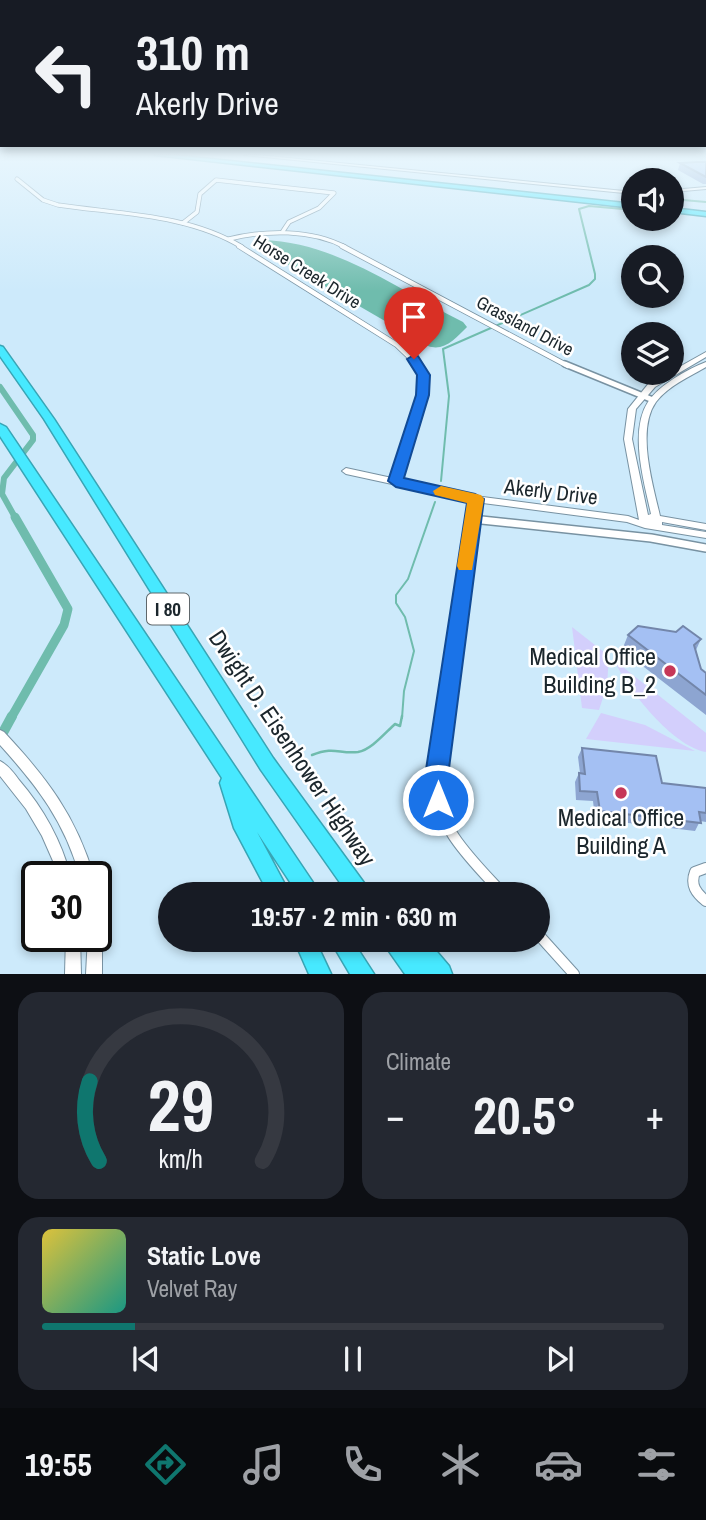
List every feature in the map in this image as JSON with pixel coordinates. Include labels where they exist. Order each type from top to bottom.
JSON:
[{"type":"highway","points":[[600,200],[621,203]]},
{"type":"highway","points":[[602,200],[621,203]]},
{"type":"highway","points":[[684,209],[706,211]]},
{"type":"highway","points":[[684,211],[706,211]]},
{"type":"highway","name":"Dwight D. Eisenhower Highway","points":[[0,349],[80,468],[235,716],[351,882]]},
{"type":"highway","name":"I 80","points":[[0,427],[301,882]]},
{"type":"highway","points":[[225,769],[241,821],[274,882]]},
{"type":"highway","points":[[340,866],[357,882]]},
{"type":"highway","points":[[310,952],[320,974]]},
{"type":"highway","points":[[348,952],[363,974]]},
{"type":"highway","points":[[402,952],[418,974]]},
{"type":"highway","points":[[423,952],[440,974]]},
{"type":"street","name":"Horse Creek Drive","points":[[44,200],[58,205],[209,229],[397,345],[414,359],[423,375],[423,395],[396,481]]},
{"type":"street","points":[[183,223],[199,210],[200,200]]},
{"type":"street","points":[[283,231],[289,222],[319,208],[327,200]]},
{"type":"street","name":"Grassland Drive","points":[[229,239],[249,233],[283,231],[303,233],[356,251],[582,373],[653,400]]},
{"type":"street","points":[[644,520],[628,439],[632,410],[652,385],[706,354]]},
{"type":"street","points":[[657,522],[642,423],[653,400],[706,364]]},
{"type":"street","name":"Akerly Drive","points":[[346,471],[475,499],[706,527]]},
{"type":"street","points":[[475,499],[436,787],[442,814],[452,835],[493,882]]},
{"type":"street","points":[[472,519],[651,538],[706,548]]},
{"type":"street","name":"Akerly Drive","points":[[657,522],[706,535]]},
{"type":"street","points":[[4,740],[60,809],[75,839],[82,861]]},
{"type":"street","points":[[0,766],[39,815],[59,861]]},
{"type":"street","points":[[706,869],[695,872],[692,882],[697,894],[706,901]]},
{"type":"street","points":[[550,947],[574,974]]},
{"type":"street","points":[[73,952],[73,974]]},
{"type":"street","points":[[94,952],[94,974]]},
{"type":"shaded area","points":[[262,240],[290,243],[341,258],[463,322],[467,327],[444,346],[428,346],[254,245]]},
{"type":"shaded area","points":[[572,627],[609,656],[607,685],[599,710],[582,708]]},
{"type":"shaded area","points":[[614,660],[706,733],[706,752],[680,740],[652,715],[629,686]]},
{"type":"shaded area","points":[[601,713],[645,725],[695,751],[586,739]]},
{"type":"building","points":[[638,626],[676,632],[683,626],[701,639],[694,645],[701,669],[706,673],[706,695],[628,635]]},
{"type":"building","name":"Medical Office Building A","points":[[582,748],[656,756],[662,783],[706,788],[706,813],[699,812],[701,823],[600,811],[597,792],[580,791],[579,773],[585,774]]},
{"type":"waterway","points":[[688,200],[706,202]]},
{"type":"waterway","points":[[441,481],[449,396],[443,349],[589,285],[595,279],[595,274],[579,209],[589,206],[621,209]]},
{"type":"waterway","points":[[0,387],[33,435],[33,440],[4,478],[2,494],[16,519]]},
{"type":"waterway","points":[[402,718],[404,691],[414,651],[405,617],[396,603],[396,595],[408,579],[435,502]]},
{"type":"waterway","points":[[11,718],[64,625],[68,609],[15,517]]},
{"type":"waterway","points":[[0,738],[12,716]]},
{"type":"waterway","points":[[312,755],[326,751],[363,751],[395,724],[400,726],[402,716]]},
{"type":"slow traffic","points":[[441,491],[475,499],[466,566]]},
{"type":"place","name":"Medical Office Building B_2","points":[[670,671]]},
{"type":"place","name":"Medical Office Building A","points":[[621,793]]},
{"type":"route","points":[[414,359],[423,375],[423,395],[396,481],[475,499],[436,776],[438,800]]}]
